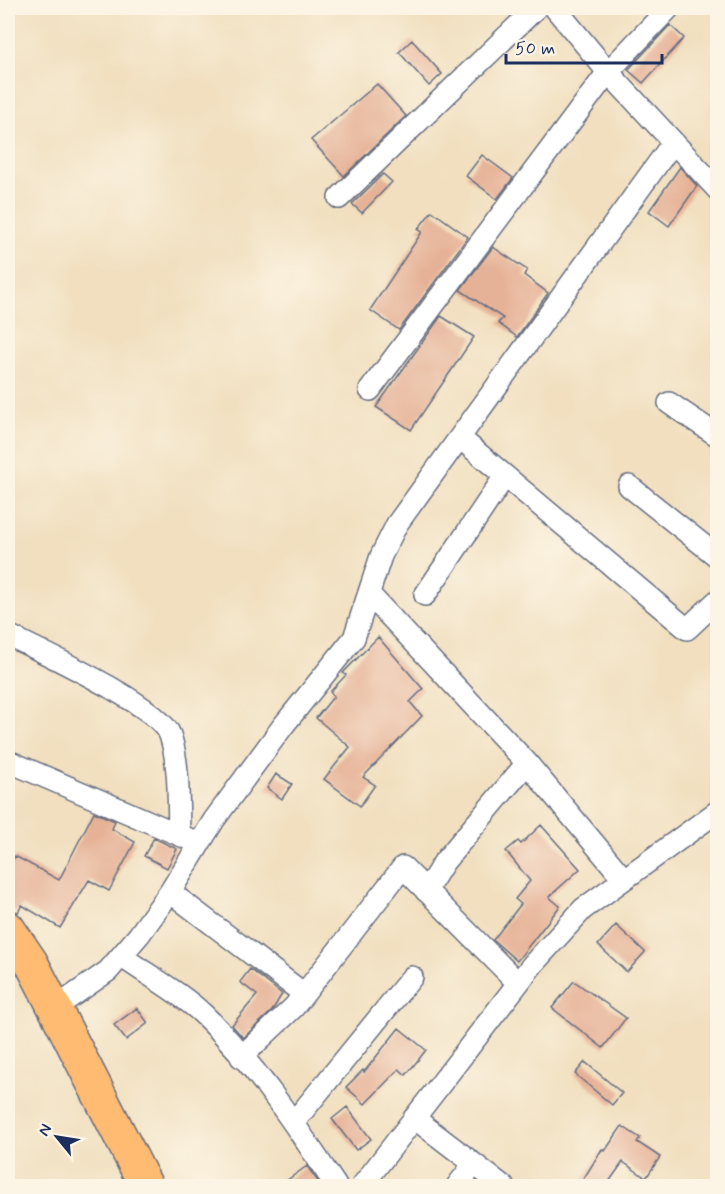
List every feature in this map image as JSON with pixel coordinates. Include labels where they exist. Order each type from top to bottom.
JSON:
[{"type":"main road","points":[[8,928],[31,962],[146,1186]]},
{"type":"street","points":[[339,198],[536,8]]},
{"type":"street","points":[[555,8],[672,144],[717,190]]},
{"type":"street","points":[[370,390],[608,72],[669,8]]},
{"type":"street","points":[[55,1008],[108,971],[121,956],[170,892],[200,843],[283,726],[354,638],[381,556],[397,524],[672,144]]},
{"type":"street","points":[[669,403],[717,436]]},
{"type":"street","points":[[460,438],[687,629],[717,600]]},
{"type":"street","points":[[425,595],[506,476]]},
{"type":"street","points":[[629,486],[717,557]]},
{"type":"street","points":[[369,594],[527,763],[623,878]]},
{"type":"street","points":[[8,635],[86,673],[153,716],[169,733],[177,784],[179,835]]},
{"type":"street","points":[[8,761],[200,843]]},
{"type":"street","points":[[426,891],[444,862],[527,763]]},
{"type":"street","points":[[362,1186],[518,983],[583,909],[717,811]]},
{"type":"street","points":[[241,1057],[294,1007],[403,867],[518,983]]},
{"type":"street","points":[[170,892],[304,994]]},
{"type":"street","points":[[121,956],[202,1014],[241,1057],[294,1122],[336,1186]]},
{"type":"street","points":[[294,1122],[412,977]]},
{"type":"street","points":[[414,1118],[503,1186]]},
{"type":"street","points":[[457,1186],[474,1164]]},
{"type":"building","points":[[670,25],[684,38],[643,83],[628,70]]},
{"type":"building","points":[[412,40],[442,74],[429,86],[399,52]]},
{"type":"building","points":[[377,84],[406,116],[344,176],[311,140]]},
{"type":"building","points":[[482,155],[513,178],[497,199],[466,176]]},
{"type":"building","points":[[680,167],[697,186],[669,226],[649,211]]},
{"type":"building","points":[[383,174],[392,182],[362,213],[352,204]]},
{"type":"building","points":[[432,211],[468,237],[399,330],[370,310],[422,232],[418,229]]},
{"type":"building","points":[[493,247],[527,270],[524,275],[548,293],[517,337],[498,323],[503,318],[460,290]]},
{"type":"building","points":[[441,316],[474,337],[411,430],[376,407]]},
{"type":"building","points":[[378,637],[423,689],[410,702],[422,716],[363,777],[375,785],[360,806],[324,779],[350,747],[316,718],[334,696],[330,692],[346,675],[343,673]]},
{"type":"building","points":[[276,774],[292,784],[282,799],[267,788]]},
{"type":"building","points":[[94,812],[115,821],[112,829],[135,842],[109,891],[89,880],[60,928],[22,905],[18,912],[8,909],[8,869],[15,856],[59,880]]},
{"type":"building","points":[[541,825],[580,869],[549,897],[560,906],[517,961],[493,940],[521,904],[515,899],[530,881],[506,851],[518,841],[521,844]]},
{"type":"building","points":[[154,838],[177,849],[167,868],[144,856]]},
{"type":"building","points":[[616,925],[645,952],[627,972],[598,945]]},
{"type":"building","points":[[250,969],[282,994],[272,1011],[243,1038],[232,1025],[257,995],[240,982]]},
{"type":"building","points":[[574,981],[626,1018],[603,1048],[552,1008]]},
{"type":"building","points":[[137,1008],[148,1023],[126,1040],[114,1025]]},
{"type":"building","points":[[399,1028],[426,1050],[406,1075],[399,1069],[365,1104],[346,1087],[363,1070],[364,1072]]},
{"type":"building","points":[[585,1062],[622,1093],[612,1105],[575,1074]]},
{"type":"building","points":[[347,1107],[371,1139],[356,1150],[332,1119]]},
{"type":"building","points":[[622,1126],[640,1138],[637,1142],[660,1157],[646,1178],[623,1162],[606,1186],[579,1186],[602,1149],[605,1151]]},
{"type":"building","points":[[307,1166],[321,1186],[279,1186]]}]
